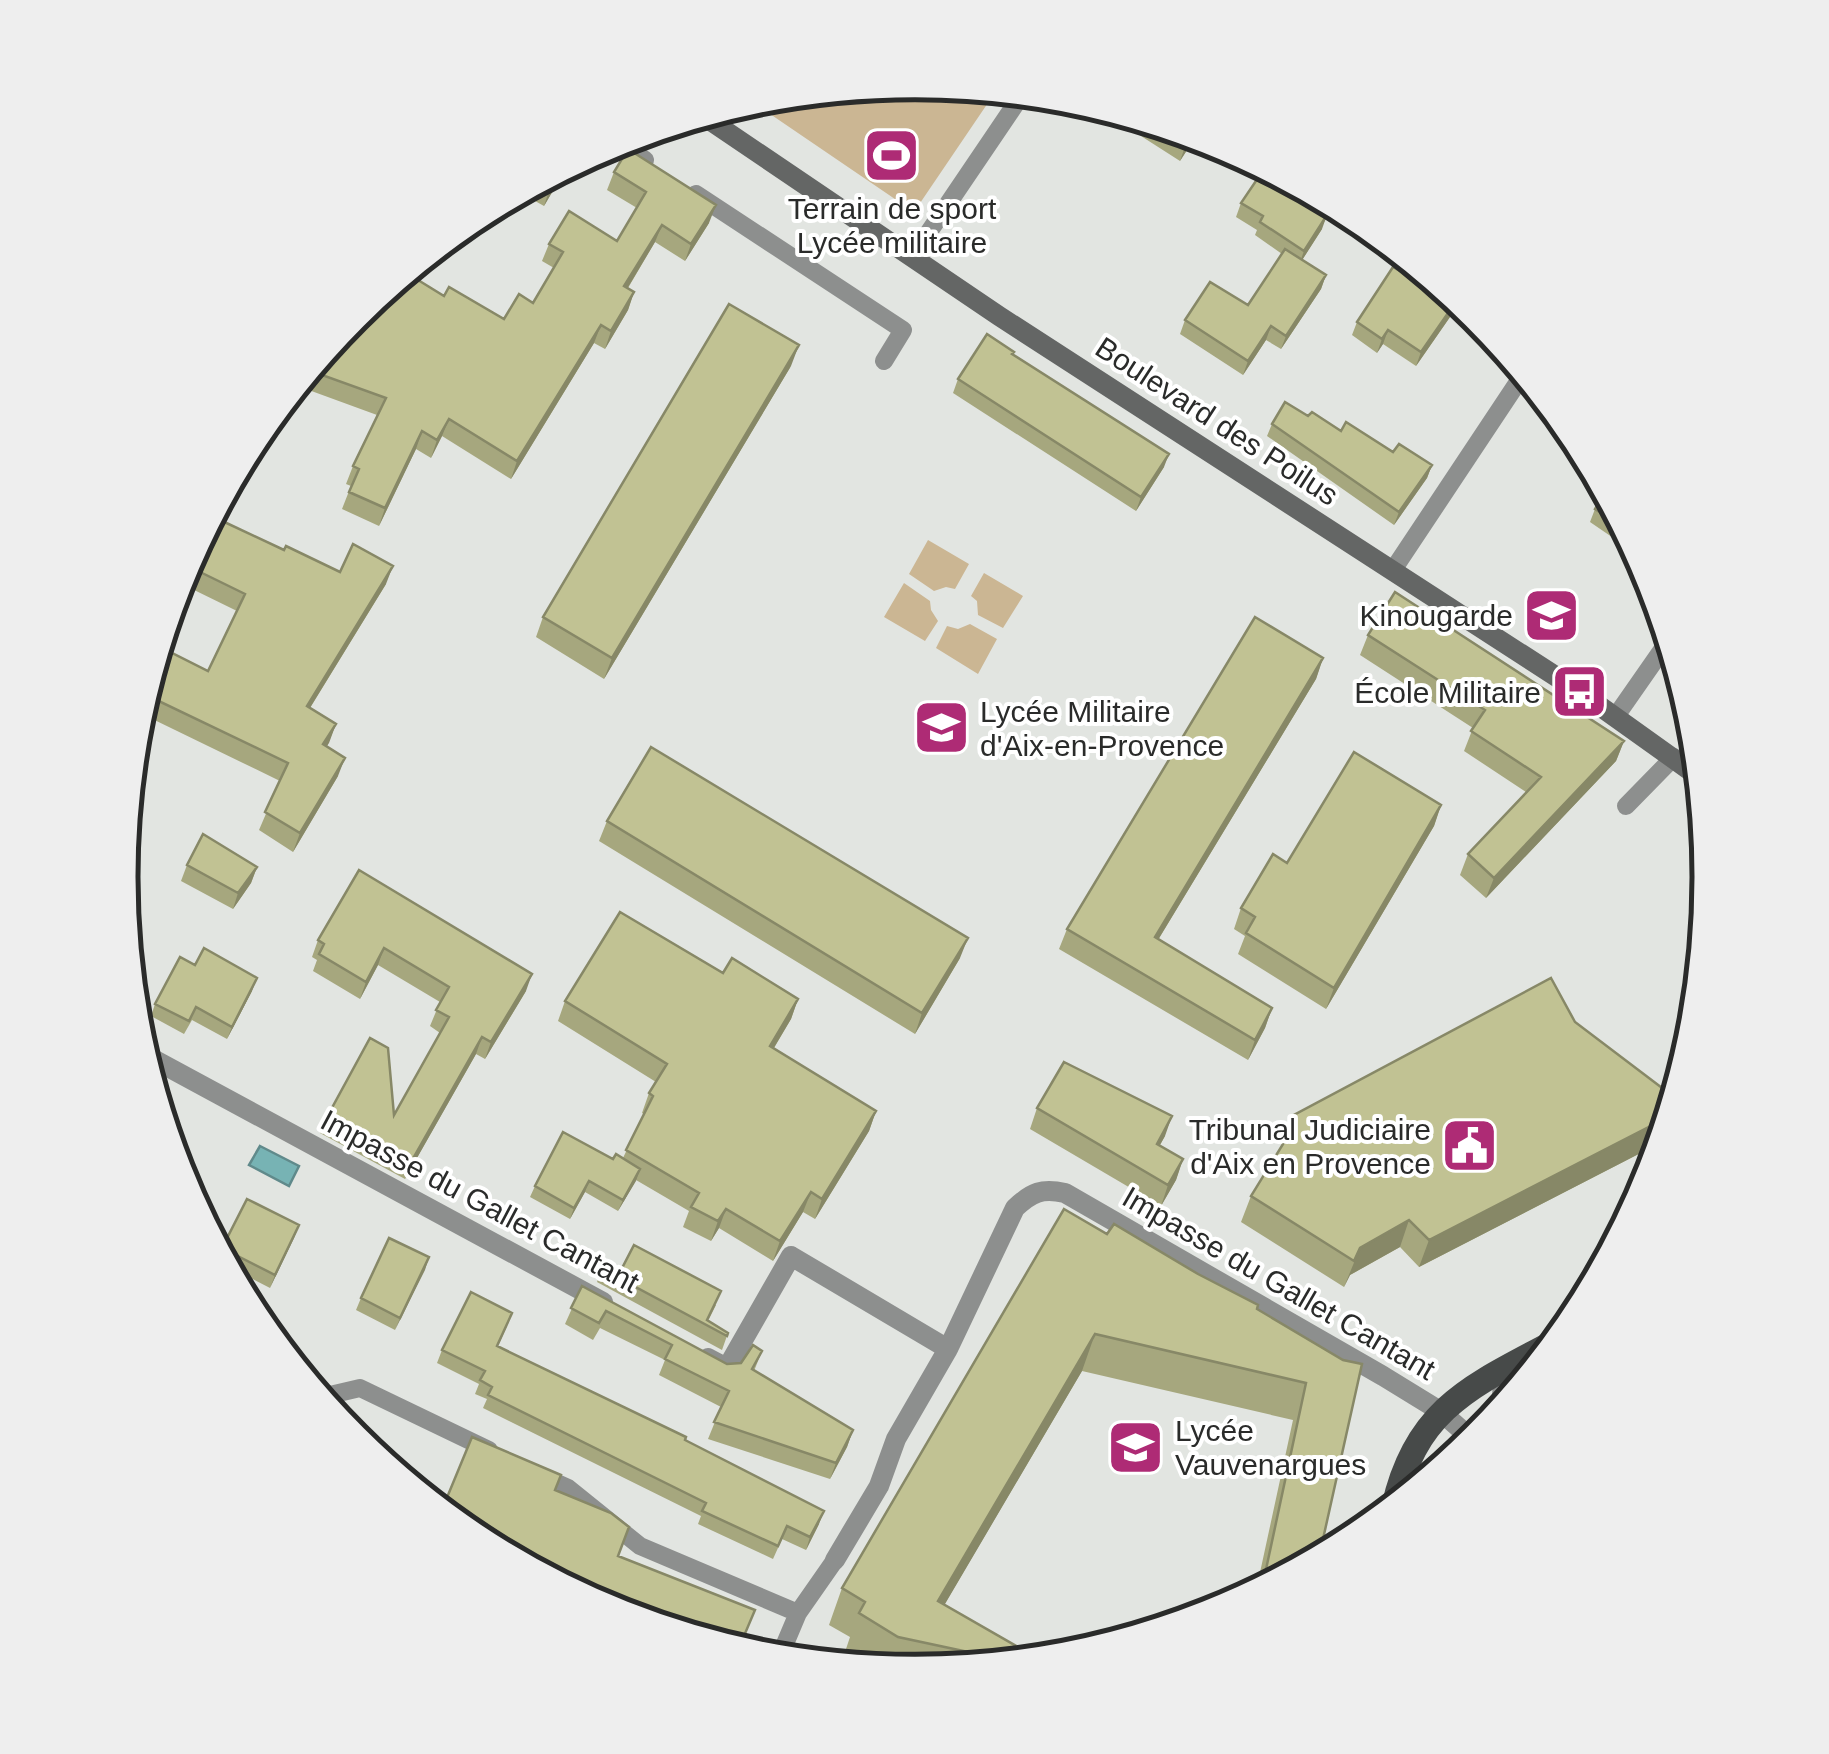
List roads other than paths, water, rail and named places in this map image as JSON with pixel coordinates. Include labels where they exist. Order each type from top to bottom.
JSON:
[{"type":"main road","points":[[1399,1484],[1418,1440],[1440,1411],[1523,1360]]},
{"type":"street","name":"Boulevard des Poilus","points":[[717,125],[912,257],[1616,716],[1683,764]]},
{"type":"street","name":"Impasse du Gallet Cantant","points":[[160,1063],[624,1313]]},
{"type":"street","name":"Impasse du Gallet Cantant","points":[[835,1560],[879,1486],[896,1439],[948,1349],[1015,1208],[1031,1193],[1049,1190],[1066,1194],[1440,1411]]},
{"type":"street","points":[[692,1350],[727,1368],[791,1256],[948,1349]]},
{"type":"street","points":[[1503,1384],[1504,1370]]},
{"type":"street","points":[[1440,1411],[1461,1429]]},
{"type":"lane","points":[[912,257],[1014,107]]},
{"type":"lane","points":[[634,153],[656,167]]},
{"type":"lane","points":[[672,178],[904,330],[884,361]]},
{"type":"lane","points":[[1393,570],[1516,385]]},
{"type":"lane","points":[[1616,716],[1659,655]]},
{"type":"lane","points":[[1626,806],[1674,757]]},
{"type":"lane","points":[[337,1397],[360,1388],[568,1488],[640,1546],[798,1614]]},
{"type":"lane","points":[[786,1643],[798,1614],[835,1560]]},
{"type":"water","points":[[260,1146],[299,1166],[289,1186],[249,1165]]},
{"type":"place","name":"Terrain de sport Lycée militaire","points":[[892,156]]},
{"type":"place","name":"Kinougarde","points":[[1552,615]]},
{"type":"place","name":"École Militaire","points":[[1580,692]]},
{"type":"place","name":"Lycée Militaire d'Aix-en-Provence","points":[[941,728]]},
{"type":"place","name":"Tribunal Judiciaire d'Aix en Provence","points":[[1470,1146]]},
{"type":"place","name":"Lycée Vauvenargues","points":[[1136,1447]]}]
